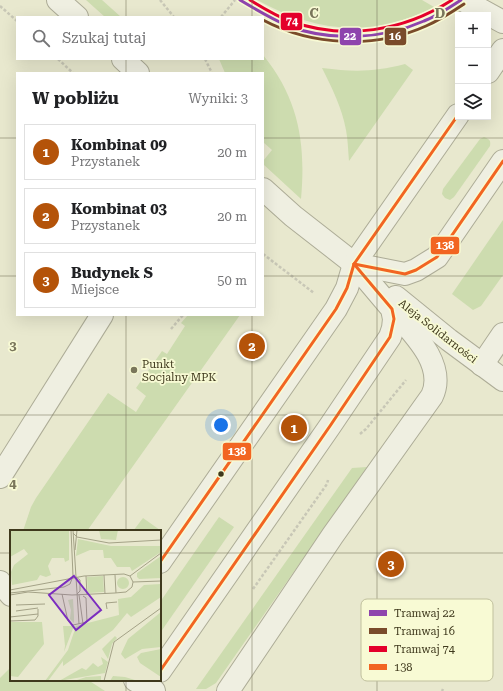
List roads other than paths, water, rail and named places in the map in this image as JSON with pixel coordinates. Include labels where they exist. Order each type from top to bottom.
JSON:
[{"type":"street","points":[[58,0],[76,16]]},
{"type":"street","points":[[463,0],[503,22]]},
{"type":"street","points":[[491,68],[503,50]]},
{"type":"street","points":[[124,60],[137,72]]},
{"type":"street","points":[[161,561],[336,309],[348,288],[354,264],[455,119]]},
{"type":"street","points":[[354,264],[405,274],[416,270],[437,257],[503,161]]},
{"type":"street","name":"Aleja Solidarności","points":[[264,190],[293,216],[503,380]]},
{"type":"street","points":[[228,691],[334,535],[435,391],[436,384],[434,373],[428,353],[421,342],[354,264]]},
{"type":"street","points":[[161,666],[385,346],[393,328],[394,319],[392,308]]},
{"type":"street","points":[[0,477],[101,316]]},
{"type":"street","points":[[482,365],[503,334]]},
{"type":"street","points":[[0,582],[10,595]]},
{"type":"tram line","name":"22","points":[[240,0],[286,25],[320,34],[337,36],[373,35],[390,32],[434,17],[461,0]]},
{"type":"tram line","name":"74","points":[[250,0],[290,21],[332,31],[374,30],[394,26],[434,11],[452,0]]},
{"type":"tram line","name":"16","points":[[264,20],[282,29],[302,35],[323,39],[365,41],[386,38],[426,26],[464,4]]},
{"type":"place","name":"Kombinat 03","points":[[252,346]]},
{"type":"place","name":"Punkt Socjalny MPK","points":[[134,370]]},
{"type":"place","name":"Kombinat 09","points":[[294,428]]},
{"type":"place","name":"Budynek S","points":[[391,564]]}]
